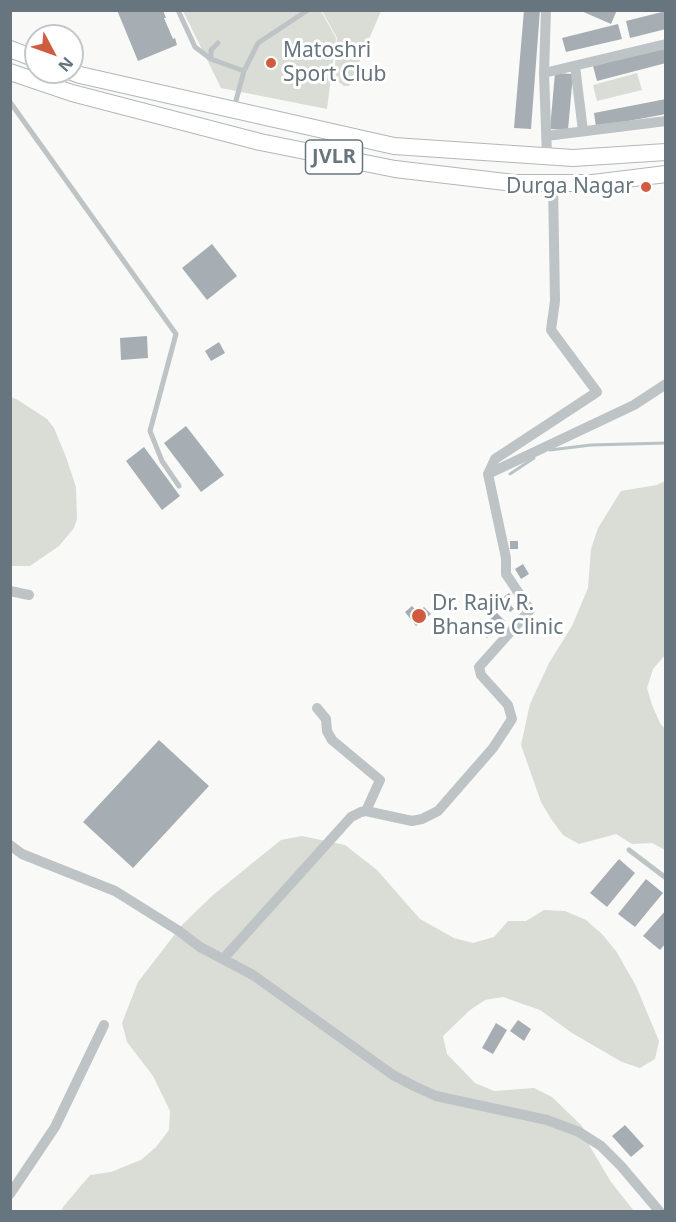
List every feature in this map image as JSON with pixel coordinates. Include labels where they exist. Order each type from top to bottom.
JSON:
[{"type":"main road","name":"JVLR","points":[[10,72],[72,93],[260,142],[395,170],[514,183],[593,183],[666,174]]},
{"type":"main road","name":"JVLR","points":[[84,75],[394,146],[573,158],[666,152]]},
{"type":"street","points":[[546,10],[544,73],[547,156]]},
{"type":"street","points":[[544,73],[666,44]]},
{"type":"street","points":[[575,66],[583,131]]},
{"type":"street","points":[[546,136],[666,121]]},
{"type":"street","points":[[223,959],[351,817],[366,811],[412,821],[438,811],[493,748],[512,719],[508,705],[481,675],[479,668],[530,610],[506,574],[506,558],[488,474],[495,459],[597,392],[551,330],[555,301],[552,183]]},
{"type":"street","points":[[488,474],[634,405],[666,384]]},
{"type":"street","points":[[10,591],[28,595]]},
{"type":"street","points":[[317,708],[326,719],[327,731],[332,740],[380,780],[366,811]]},
{"type":"street","points":[[10,845],[22,854],[115,891],[179,931],[200,947],[253,975],[393,1075],[414,1086],[436,1096],[547,1120],[579,1132],[601,1146],[660,1212]]},
{"type":"street","points":[[10,1194],[55,1127],[104,1025]]},
{"type":"lane","points":[[178,10],[195,46],[211,59],[244,71]]},
{"type":"lane","points":[[233,110],[244,71],[258,43],[308,10]]},
{"type":"lane","points":[[211,59],[211,50],[218,43]]},
{"type":"lane","points":[[10,102],[176,334],[150,431],[162,461],[179,486]]},
{"type":"lane","points":[[628,850],[666,878]]},
{"type":"shaded area","name":"Matoshri Sport Club","points":[[183,11],[321,11],[336,38],[327,109],[221,88]]},
{"type":"shaded area","points":[[322,11],[381,11],[349,86],[344,86],[336,80],[337,38]]},
{"type":"shaded area","points":[[637,73],[642,90],[597,101],[593,85]]},
{"type":"shaded area","points":[[11,397],[47,419],[54,428],[76,487],[77,519],[74,528],[59,546],[30,566],[11,566]]},
{"type":"shaded area","points":[[665,481],[665,655],[653,669],[647,688],[652,705],[665,729],[665,850],[652,843],[632,844],[616,834],[579,844],[563,835],[541,802],[521,745],[530,704],[549,663],[572,626],[588,588],[591,549],[598,528],[621,491],[657,485]]},
{"type":"shaded area","points":[[302,836],[345,845],[377,870],[420,919],[454,938],[473,943],[494,937],[508,921],[526,921],[544,910],[565,911],[586,920],[602,934],[616,951],[636,986],[659,1041],[655,1059],[640,1068],[622,1062],[572,1033],[540,1010],[503,997],[485,1000],[470,1010],[443,1036],[447,1054],[475,1083],[494,1091],[534,1088],[552,1097],[582,1126],[589,1145],[611,1182],[634,1211],[61,1212],[90,1175],[111,1172],[141,1160],[156,1147],[169,1130],[170,1111],[153,1076],[127,1042],[122,1023],[138,982],[182,925],[213,895],[281,840]]},
{"type":"building","points":[[117,10],[163,10],[166,18],[164,18],[177,45],[138,61]]},
{"type":"building","points":[[524,10],[540,10],[531,129],[514,128]]},
{"type":"building","points":[[579,10],[617,10],[611,24]]},
{"type":"building","points":[[666,11],[666,29],[630,38],[626,21]]},
{"type":"building","points":[[618,24],[622,39],[566,52],[562,38]]},
{"type":"building","points":[[666,47],[666,63],[597,81],[593,66]]},
{"type":"building","points":[[555,73],[573,74],[568,130],[550,129]]},
{"type":"building","points":[[666,99],[666,114],[596,127],[594,113]]},
{"type":"building","points":[[212,244],[237,276],[207,300],[182,268]]},
{"type":"building","points":[[147,336],[148,358],[121,360],[120,338]]},
{"type":"building","points":[[219,342],[225,353],[211,361],[205,351]]},
{"type":"building","points":[[186,426],[224,475],[201,492],[164,443]]},
{"type":"building","points":[[144,447],[180,496],[162,510],[126,461]]},
{"type":"building","points":[[510,541],[518,541],[518,549],[510,549]]},
{"type":"building","points":[[523,564],[529,574],[521,579],[515,569]]},
{"type":"building","points":[[509,593],[513,598],[505,604],[501,599]]},
{"type":"building","points":[[509,603],[514,609],[510,612],[505,606]]},
{"type":"building","points":[[412,606],[418,612],[424,607],[431,614],[416,626],[405,612]]},
{"type":"building","points":[[497,613],[505,621],[498,629],[489,620]]},
{"type":"building","points":[[490,624],[495,630],[487,638],[481,632]]},
{"type":"building","points":[[159,740],[209,786],[133,868],[83,822]]},
{"type":"building","points":[[619,859],[635,873],[607,907],[590,893]]},
{"type":"building","points":[[646,879],[663,893],[635,927],[618,914]]},
{"type":"building","points":[[666,910],[666,943],[660,950],[643,936]]},
{"type":"building","points":[[518,1020],[531,1029],[524,1041],[510,1031]]},
{"type":"building","points":[[496,1023],[507,1030],[493,1054],[482,1048]]},
{"type":"building","points":[[625,1125],[644,1146],[631,1157],[612,1136]]},
{"type":"waterway","points":[[550,450],[591,445],[666,443]]},
{"type":"waterway","points":[[510,474],[534,458]]},
{"type":"place","name":"Matoshri Sport Club","points":[[271,63]]},
{"type":"place","name":"Durga Nagar","points":[[646,187]]},
{"type":"place","name":"Dr. Rajiv R. Bhanse Clinic","points":[[419,616]]}]
